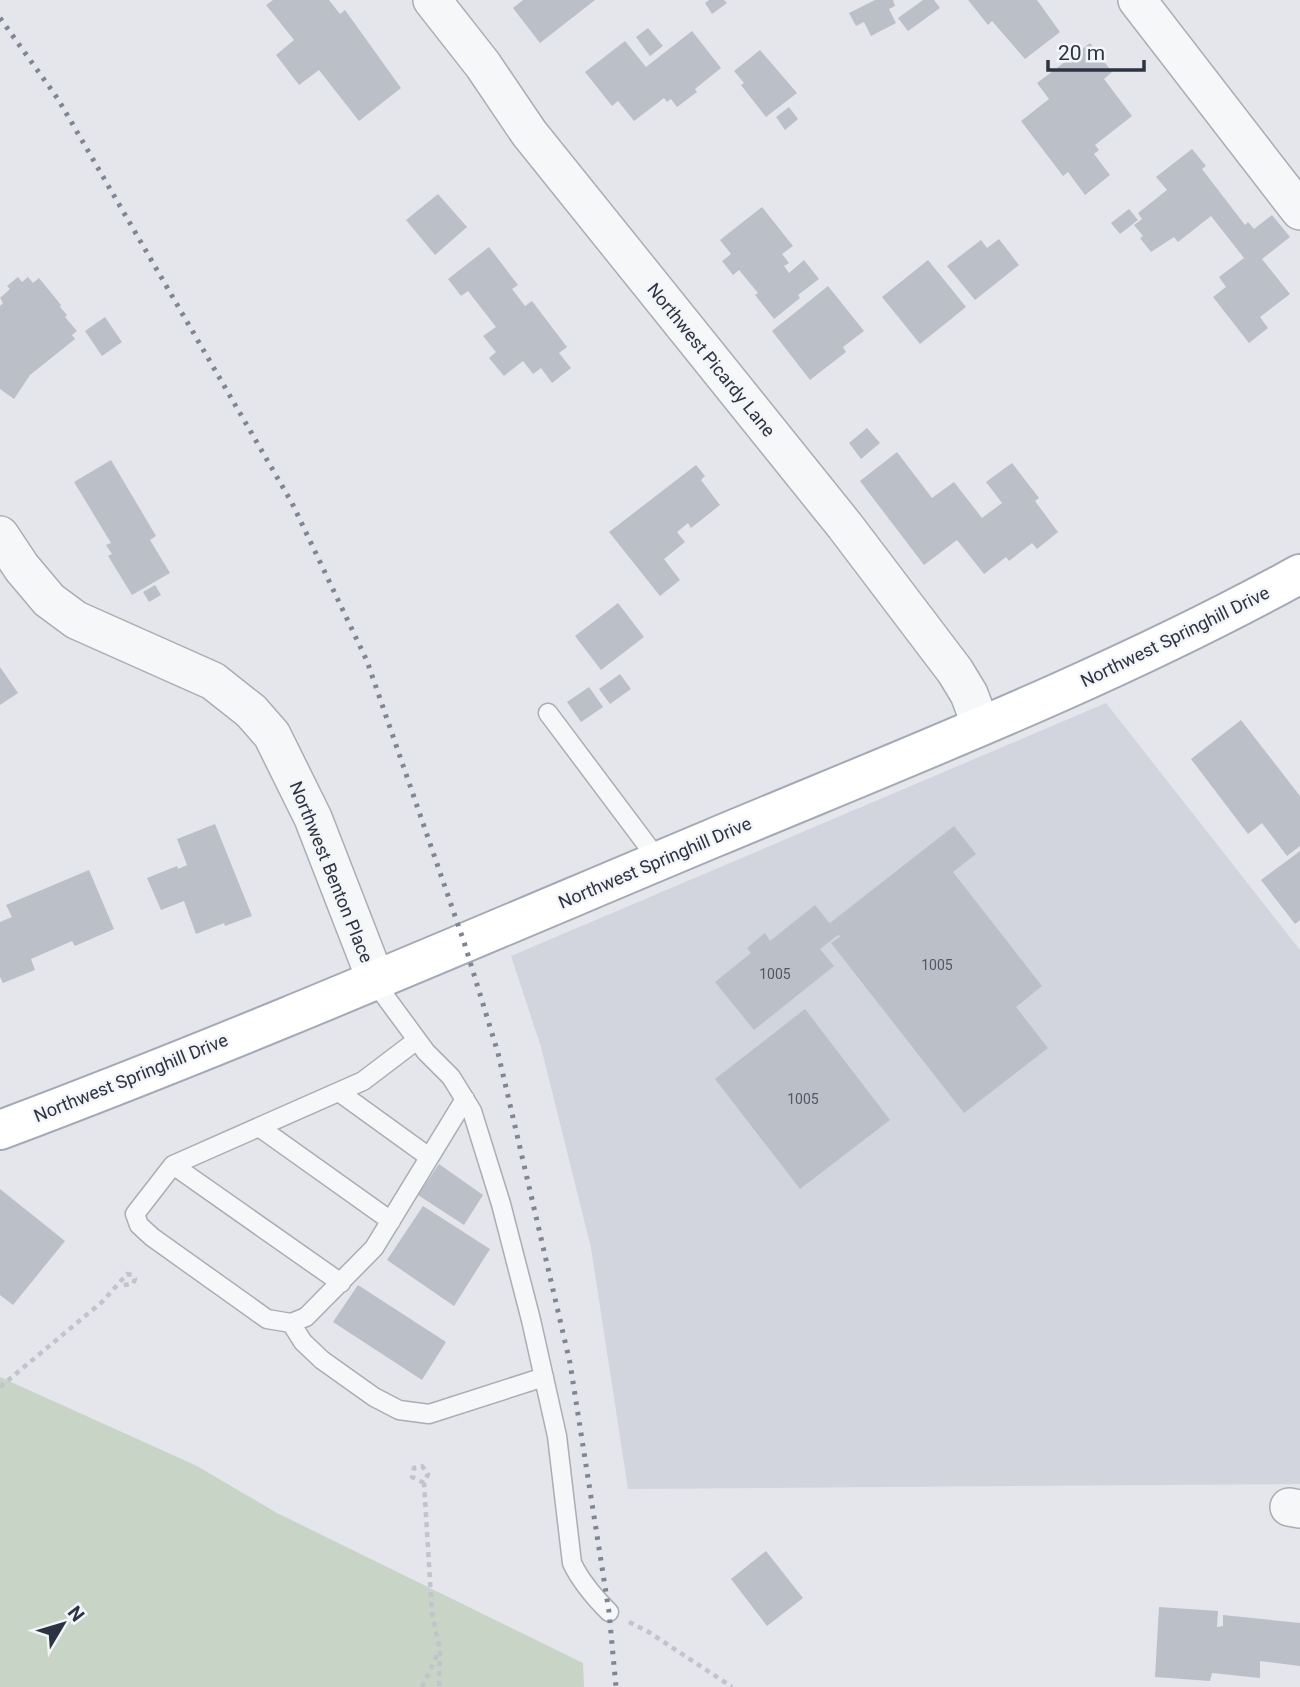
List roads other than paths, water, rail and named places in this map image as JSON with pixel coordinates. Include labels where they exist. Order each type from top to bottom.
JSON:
[{"type":"main road","name":"Northwest Springhill Drive","points":[[0,1130],[96,1094],[373,980],[1103,674],[1300,574]]},
{"type":"street","name":"Northwest Picardy Lane","points":[[432,0],[483,65],[529,133],[845,526],[955,671],[970,694],[981,726]]},
{"type":"street","points":[[1137,0],[1300,211]]},
{"type":"street","name":"Northwest Benton Place","points":[[0,535],[22,568],[49,600],[76,620],[212,681],[251,711],[272,735],[313,818],[370,965],[373,980]]},
{"type":"lane","points":[[548,713],[659,861]]},
{"type":"lane","points":[[373,980],[426,1052],[451,1077],[471,1111],[501,1204],[544,1377],[557,1436],[572,1563],[587,1587],[609,1612]]},
{"type":"lane","points":[[417,1040],[363,1081],[173,1165],[135,1214],[139,1225],[267,1319],[291,1323],[306,1317],[374,1248],[464,1099]]},
{"type":"lane","points":[[339,1092],[429,1157]]},
{"type":"lane","points":[[258,1127],[391,1221]]},
{"type":"lane","points":[[173,1165],[341,1283]]},
{"type":"lane","points":[[291,1323],[303,1342],[322,1360],[399,1410],[429,1414],[544,1377]]},
{"type":"railway","points":[[0,18],[58,99],[292,503],[367,661],[464,942],[498,1053],[570,1363],[609,1612],[616,1687]]}]
